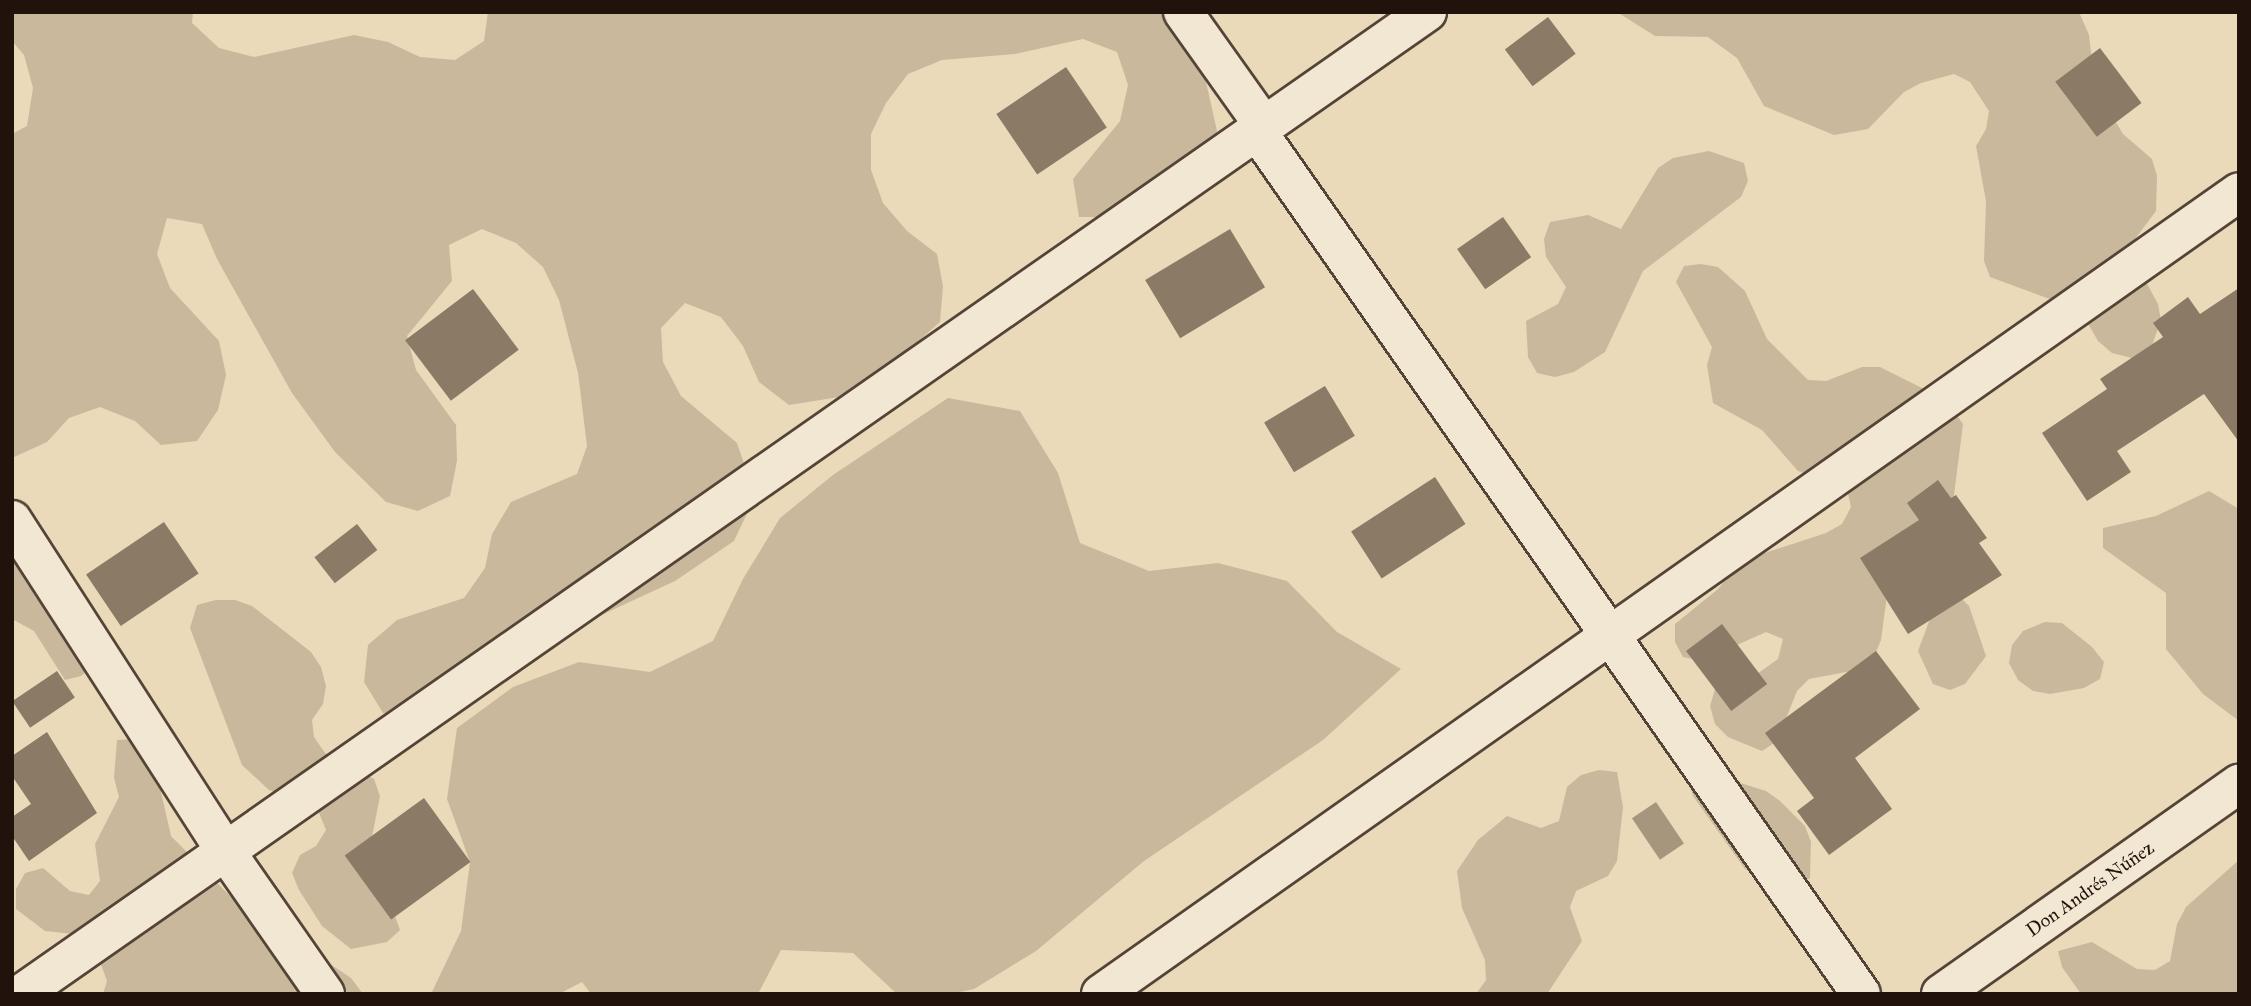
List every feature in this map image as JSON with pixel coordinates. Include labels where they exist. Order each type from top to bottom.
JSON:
[{"type":"street","points":[[1183,12],[1610,635],[1861,994]]},
{"type":"street","points":[[21,994],[1427,12]]},
{"type":"street","points":[[1101,994],[2239,192]]},
{"type":"street","points":[[12,520],[226,852],[325,994]]},
{"type":"street","name":"Don Andrés Núñez","points":[[1941,994],[2239,784]]},
{"type":"shaded area","points":[[12,12],[193,12],[192,23],[219,48],[254,57],[354,35],[388,42],[420,57],[455,60],[484,41],[488,12],[1184,12],[1202,64],[1217,131],[1213,169],[1117,217],[1079,217],[1073,179],[1120,121],[1128,85],[1117,52],[1083,39],[1015,54],[942,60],[908,74],[886,103],[871,134],[871,170],[883,203],[907,231],[937,254],[943,286],[940,322],[858,394],[789,405],[759,382],[743,346],[721,317],[685,303],[661,328],[663,362],[681,396],[737,443],[748,475],[749,509],[734,541],[675,581],[543,642],[418,711],[383,713],[364,682],[368,645],[397,620],[464,598],[485,568],[492,534],[511,502],[577,474],[587,446],[578,373],[559,300],[543,267],[516,243],[482,229],[449,245],[452,281],[407,336],[416,370],[456,425],[457,461],[450,496],[418,511],[386,502],[335,452],[292,393],[217,259],[202,224],[167,218],[157,254],[170,288],[219,341],[226,375],[218,410],[197,441],[161,445],[135,421],[100,407],[69,418],[47,442],[12,458],[12,134],[27,126],[33,88],[24,55],[12,41]]},
{"type":"shaded area","points":[[1617,12],[2079,12],[2089,35],[2093,69],[2114,119],[2123,134],[2152,159],[2157,176],[2156,211],[2135,239],[2132,256],[2158,304],[2161,320],[2149,354],[2132,358],[2112,353],[2098,341],[2080,310],[1990,277],[1984,261],[1986,201],[1976,146],[1986,129],[1989,111],[1970,82],[1954,74],[1921,83],[1904,92],[1868,129],[1834,135],[1764,106],[1737,58],[1708,37],[1655,36]]},
{"type":"shaded area","points":[[1709,151],[1744,163],[1748,181],[1741,197],[1643,271],[1605,352],[1574,372],[1555,377],[1537,373],[1528,357],[1526,321],[1558,304],[1566,287],[1546,257],[1544,239],[1550,222],[1588,215],[1621,229],[1658,168],[1673,158]]},
{"type":"shaded area","points":[[1701,264],[1718,267],[1745,291],[1767,339],[1808,380],[1826,381],[1862,367],[1880,367],[1946,400],[1963,424],[1952,511],[1888,588],[1881,640],[1874,657],[1862,669],[1809,679],[1797,691],[1777,741],[1762,751],[1728,737],[1715,724],[1710,706],[1715,689],[1750,679],[1778,659],[1783,639],[1766,632],[1701,661],[1683,657],[1675,642],[1675,624],[1718,589],[1740,561],[1826,533],[1842,524],[1851,507],[1847,490],[1798,471],[1762,430],[1713,403],[1707,365],[1712,347],[1676,282],[1684,266]]},
{"type":"shaded area","points":[[948,398],[1020,411],[1058,473],[1080,543],[1149,571],[1218,563],[1287,581],[1337,632],[1401,669],[1323,740],[1144,861],[1036,951],[974,989],[951,994],[897,994],[853,953],[781,950],[758,994],[591,994],[582,982],[559,994],[431,994],[461,931],[470,862],[447,799],[457,728],[513,687],[579,662],[650,672],[713,641],[743,579],[780,518],[833,475]]},
{"type":"shaded area","points":[[2209,491],[2239,509],[2239,721],[2203,694],[2166,649],[2166,593],[2103,548],[2103,528],[2156,516]]},
{"type":"shaded area","points":[[12,544],[95,664],[81,676],[65,680],[34,631],[12,619]]},
{"type":"shaded area","points":[[1957,594],[1969,606],[1986,656],[1965,684],[1950,690],[1933,684],[1918,651],[1931,616]]},
{"type":"shaded area","points":[[216,600],[235,600],[252,606],[311,652],[321,667],[326,686],[323,704],[312,720],[314,737],[325,753],[374,779],[380,796],[370,847],[400,930],[387,942],[351,949],[322,926],[299,890],[292,873],[300,855],[316,846],[326,830],[319,813],[304,802],[269,790],[242,765],[190,628],[197,605]]},
{"type":"shaded area","points":[[2045,622],[2062,623],[2092,647],[2104,662],[2100,679],[2084,688],[2050,694],[2033,691],[2018,680],[2009,663],[2012,645],[2023,631]]},
{"type":"shaded area","points":[[135,739],[159,783],[171,836],[233,899],[351,978],[363,994],[103,994],[107,981],[95,948],[82,935],[45,931],[16,909],[16,889],[25,873],[43,868],[70,891],[89,895],[100,881],[95,844],[119,797],[114,778],[117,740]]},
{"type":"shaded area","points":[[1599,770],[1617,772],[1623,807],[1617,861],[1608,876],[1576,891],[1570,907],[1582,941],[1547,994],[1476,994],[1486,980],[1485,960],[1462,908],[1457,871],[1478,840],[1507,816],[1541,828],[1559,821],[1567,787],[1581,775]]},
{"type":"shaded area","points":[[1688,778],[1731,780],[1766,791],[1780,801],[1805,826],[1811,842],[1810,878],[1795,887],[1745,869],[1693,796]]},
{"type":"shaded area","points":[[1656,802],[1684,843],[1660,860],[1632,818]]},
{"type":"shaded area","points":[[2239,860],[2239,994],[2081,994],[2062,967],[2058,951],[2092,942],[2137,969],[2155,970],[2170,961],[2177,924],[2186,907]]},
{"type":"building","points":[[1548,17],[1576,54],[1533,86],[1505,49]]},
{"type":"building","points":[[2100,48],[2142,103],[2097,137],[2055,82]]},
{"type":"building","points":[[1066,67],[1107,128],[1037,174],[996,114]]},
{"type":"building","points":[[1503,217],[1531,257],[1485,289],[1457,249]]},
{"type":"building","points":[[1230,229],[1265,287],[1180,338],[1145,280]]},
{"type":"building","points":[[2239,288],[2239,442],[2204,394],[2117,451],[2131,472],[2087,501],[2042,433],[2107,389],[2100,379],[2163,337],[2153,323],[2188,297],[2200,314]]},
{"type":"building","points":[[473,289],[519,350],[451,401],[405,340]]},
{"type":"building","points":[[1325,386],[1355,436],[1294,472],[1264,423]]},
{"type":"building","points":[[1435,477],[1465,524],[1382,578],[1351,531]]},
{"type":"building","points":[[1938,480],[1951,498],[1956,495],[1987,538],[1979,543],[2002,575],[1908,634],[1860,558],[1919,520],[1907,503]]},
{"type":"building","points":[[164,522],[199,573],[121,626],[86,575]]},
{"type":"building","points":[[357,524],[377,550],[335,583],[314,557]]},
{"type":"building","points":[[1722,624],[1767,684],[1731,711],[1686,651]]},
{"type":"building","points":[[1876,651],[1920,709],[1855,758],[1892,809],[1829,855],[1797,811],[1814,798],[1765,733]]},
{"type":"building","points":[[57,671],[75,698],[30,728],[12,701]]},
{"type":"building","points":[[47,732],[97,813],[29,861],[12,836],[12,817],[31,804],[12,776],[12,756]]},
{"type":"building","points":[[424,798],[470,862],[391,920],[345,856]]}]
